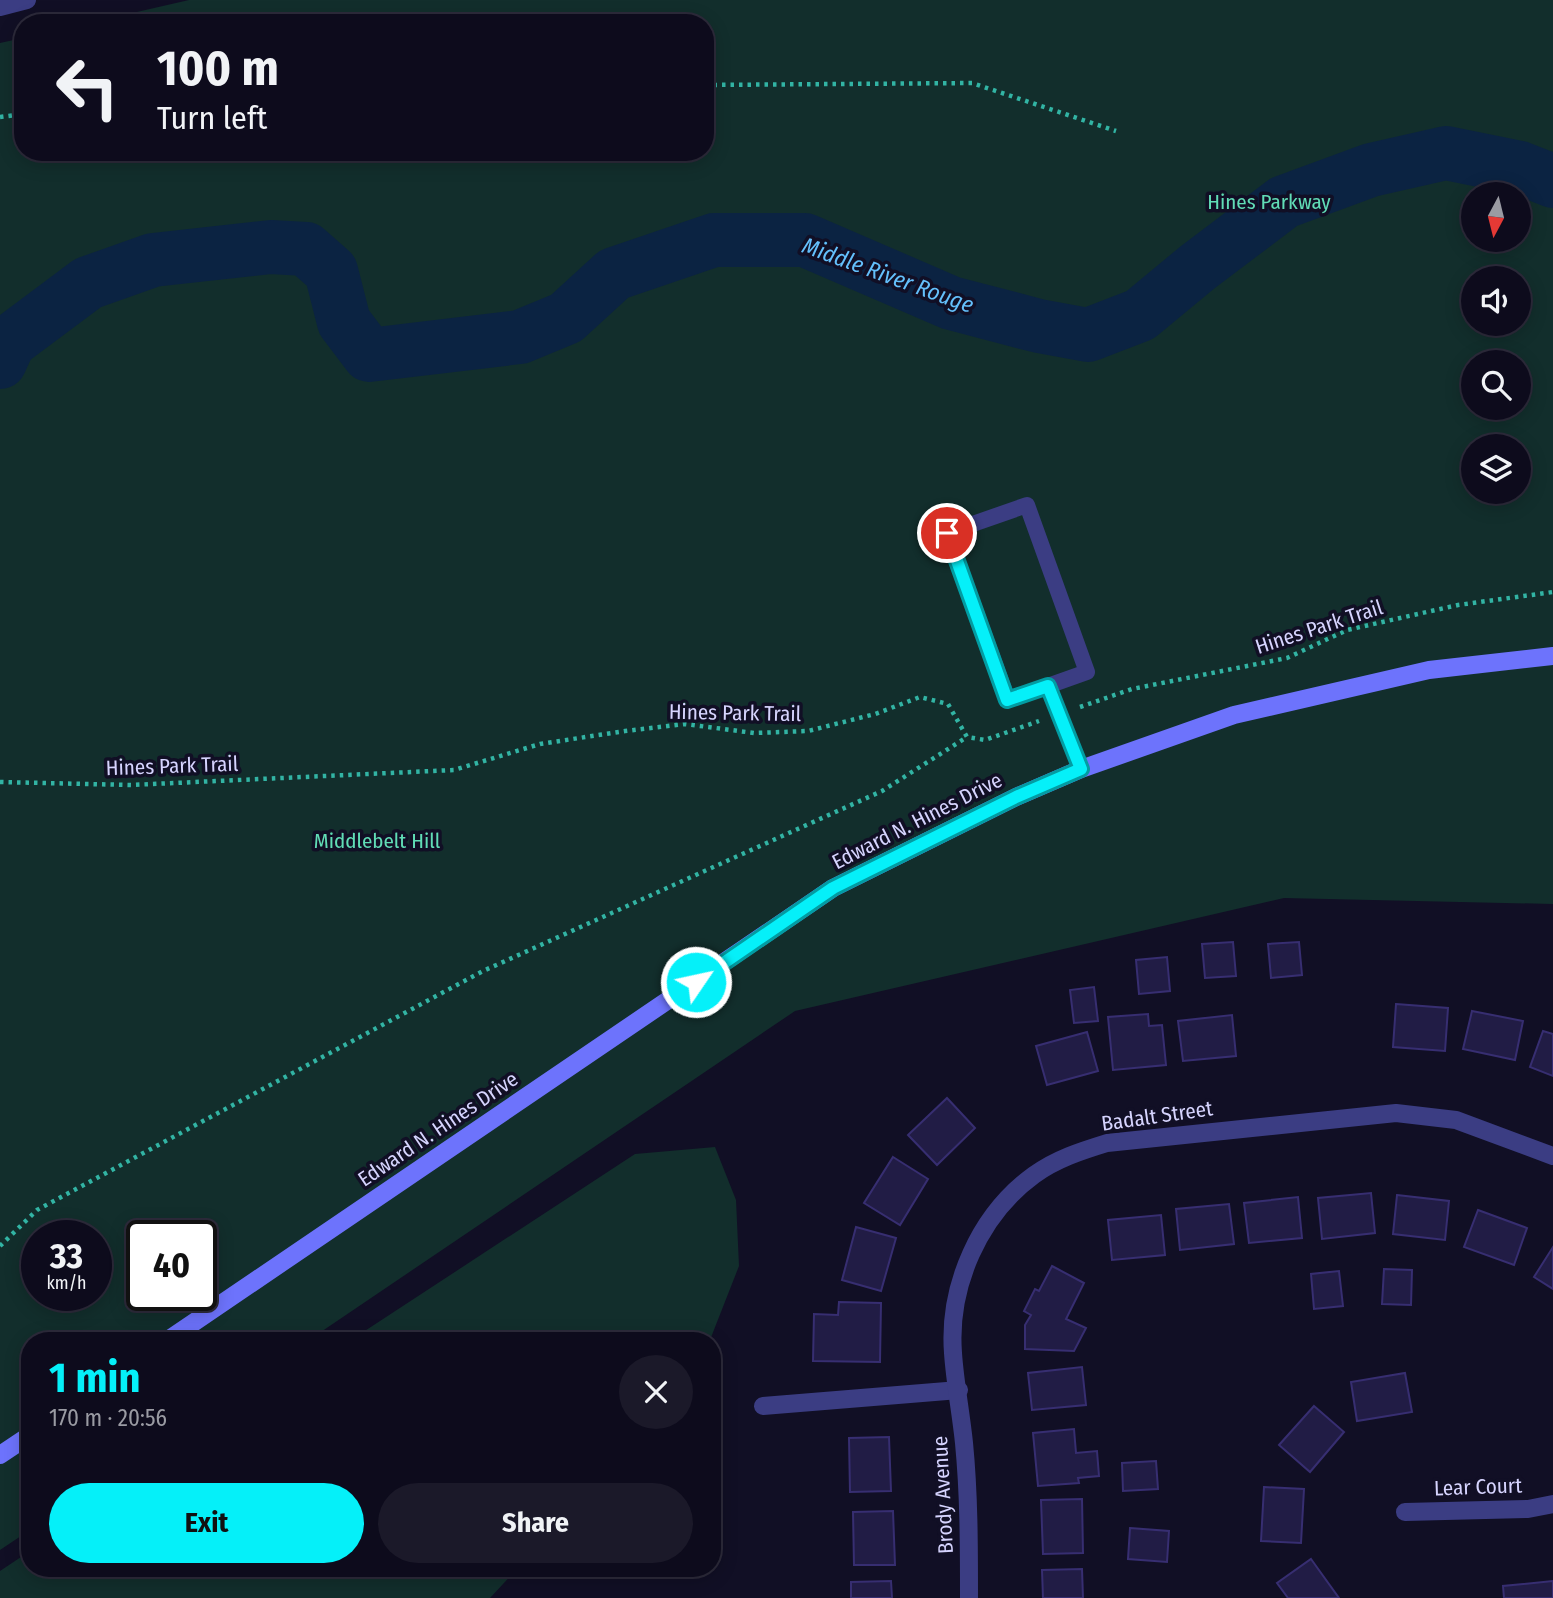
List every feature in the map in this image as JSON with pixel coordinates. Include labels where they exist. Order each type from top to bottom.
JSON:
[{"type":"street","points":[[6,4],[27,0]]},
{"type":"street","name":"Edward N. Hines Drive","points":[[180,1332],[833,888],[1016,797],[1081,769],[1234,715],[1429,670],[1553,656]]},
{"type":"street","name":"Badalt Street","points":[[959,1390],[953,1353],[953,1328],[964,1269],[990,1219],[1011,1195],[1035,1175],[1069,1155],[1107,1143],[1396,1113],[1455,1119],[1553,1156]]},
{"type":"street","points":[[764,1406],[959,1390]]},
{"type":"street","name":"Brody Avenue","points":[[959,1390],[969,1515],[969,1598]]},
{"type":"street","points":[[0,1455],[21,1441]]},
{"type":"street","name":"Lear Court","points":[[1405,1512],[1528,1509],[1553,1504]]},
{"type":"lane","points":[[1027,505],[1087,672],[1048,686],[1007,700],[947,533],[1027,505]]},
{"type":"lane","points":[[1048,686],[1081,769]]},
{"type":"path","points":[[714,85],[972,83],[1116,131]]},
{"type":"path","name":"Hines Park Trail","points":[[0,782],[131,785],[454,770],[540,744],[625,730],[685,724],[754,733],[808,731],[875,714],[920,697],[948,704],[967,737],[985,740],[1132,689],[1287,658],[1347,630],[1458,605],[1553,592]]},
{"type":"path","points":[[0,1246],[37,1210],[483,971],[882,791],[967,737]]},
{"type":"green space","points":[[189,0],[1553,0],[1553,904],[1284,898],[795,1011],[321,1332],[21,1332],[21,1536],[0,1550],[0,43],[14,40],[14,161],[714,161],[714,14],[128,14]]},
{"type":"green space","points":[[715,1147],[736,1200],[739,1266],[713,1332],[363,1332],[635,1154]]},
{"type":"green space","points":[[21,1557],[21,1577],[510,1577],[490,1598],[0,1598],[0,1571]]},
{"type":"building","points":[[1233,942],[1236,976],[1205,978],[1202,944]]},
{"type":"building","points":[[1299,942],[1302,975],[1271,978],[1268,944]]},
{"type":"building","points":[[1167,957],[1170,991],[1139,994],[1136,960]]},
{"type":"building","points":[[1094,987],[1098,1021],[1074,1023],[1070,990]]},
{"type":"building","points":[[1396,1004],[1448,1008],[1445,1051],[1393,1047]]},
{"type":"building","points":[[1472,1011],[1523,1021],[1515,1060],[1463,1049]]},
{"type":"building","points":[[1148,1014],[1149,1026],[1162,1025],[1166,1065],[1113,1070],[1108,1017]]},
{"type":"building","points":[[1232,1015],[1236,1056],[1183,1061],[1178,1021]]},
{"type":"building","points":[[1543,1031],[1553,1034],[1553,1076],[1530,1067]]},
{"type":"building","points":[[1087,1032],[1098,1071],[1047,1085],[1036,1046]]},
{"type":"building","points":[[947,1098],[975,1128],[937,1165],[908,1135]]},
{"type":"building","points":[[893,1157],[928,1179],[900,1225],[864,1203]]},
{"type":"building","points":[[1371,1193],[1375,1233],[1322,1239],[1318,1198]]},
{"type":"building","points":[[1397,1195],[1449,1201],[1445,1240],[1393,1234]]},
{"type":"building","points":[[1298,1197],[1302,1238],[1249,1243],[1244,1203]]},
{"type":"building","points":[[1229,1204],[1234,1244],[1180,1250],[1176,1209]]},
{"type":"building","points":[[1478,1210],[1527,1228],[1514,1265],[1464,1247]]},
{"type":"building","points":[[1161,1215],[1165,1255],[1112,1260],[1108,1220]]},
{"type":"building","points":[[856,1227],[896,1238],[881,1291],[842,1280]]},
{"type":"building","points":[[1553,1247],[1553,1289],[1534,1277]]},
{"type":"building","points":[[1052,1266],[1084,1283],[1066,1319],[1086,1328],[1074,1351],[1025,1349],[1025,1325],[1031,1315],[1024,1311],[1035,1289],[1039,1291]]},
{"type":"building","points":[[1384,1269],[1412,1270],[1411,1305],[1382,1304]]},
{"type":"building","points":[[1339,1271],[1343,1306],[1314,1309],[1311,1274]]},
{"type":"building","points":[[839,1302],[881,1303],[880,1362],[813,1361],[814,1314],[838,1315]]},
{"type":"building","points":[[1082,1367],[1086,1405],[1032,1410],[1028,1373]]},
{"type":"building","points":[[1405,1373],[1412,1412],[1357,1421],[1351,1382]]},
{"type":"building","points":[[1314,1406],[1344,1432],[1310,1472],[1279,1445]]},
{"type":"building","points":[[1074,1429],[1076,1453],[1097,1451],[1099,1476],[1078,1478],[1079,1483],[1038,1486],[1033,1433]]},
{"type":"building","points":[[889,1437],[891,1491],[850,1492],[849,1438]]},
{"type":"building","points":[[1156,1461],[1158,1489],[1123,1491],[1122,1463]]},
{"type":"building","points":[[1264,1487],[1304,1489],[1301,1543],[1261,1541]]},
{"type":"building","points":[[1082,1499],[1083,1553],[1043,1554],[1041,1500]]},
{"type":"building","points":[[893,1511],[895,1565],[854,1565],[853,1512]]},
{"type":"building","points":[[1130,1528],[1169,1531],[1167,1562],[1128,1559]]},
{"type":"building","points":[[1311,1559],[1339,1598],[1288,1598],[1277,1583]]},
{"type":"building","points":[[1082,1569],[1083,1598],[1043,1598],[1042,1570]]},
{"type":"building","points":[[891,1581],[892,1598],[851,1598],[851,1582]]},
{"type":"building","points":[[1553,1581],[1553,1598],[1504,1598],[1503,1586]]},
{"type":"waterway","name":"Middle River Rouge","points":[[0,362],[9,342],[88,283],[153,260],[271,247],[306,249],[331,271],[344,322],[369,355],[520,337],[566,318],[614,274],[714,240],[805,240],[951,303],[1039,326],[1088,335],[1140,315],[1284,202],[1371,170],[1446,153],[1520,168],[1553,181]]},
{"type":"route","points":[[696,982],[833,888],[1016,797],[1081,769],[1048,686],[1007,700],[947,533]]},
{"type":"park label","name":"Hines Parkway","points":[[1269,202]]},
{"type":"park label","name":"Middlebelt Hill","points":[[377,841]]}]
